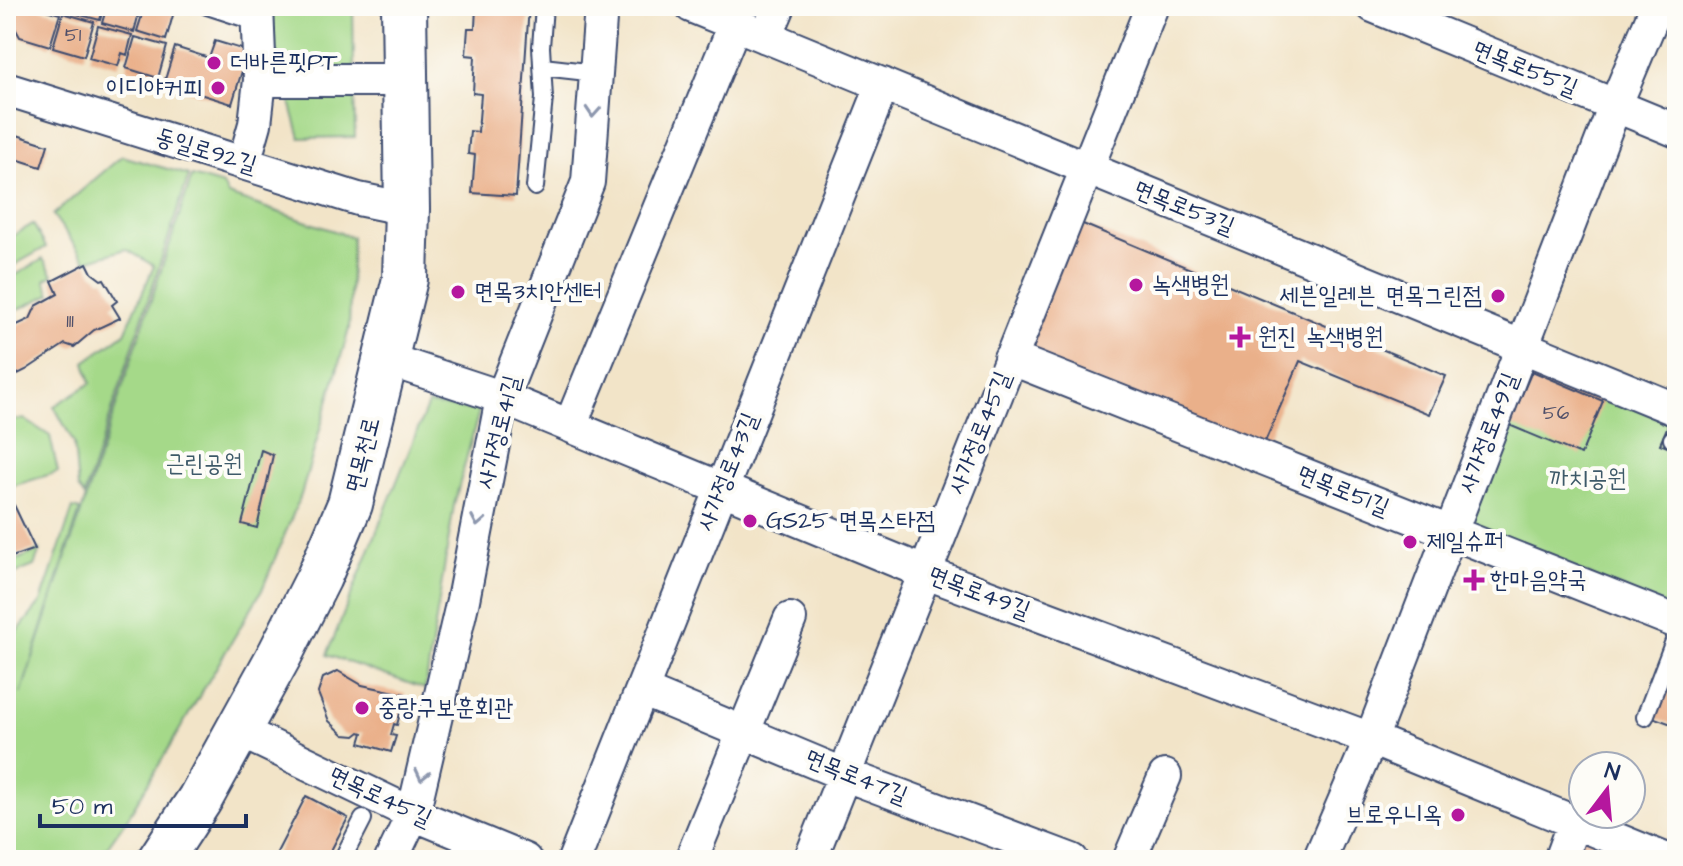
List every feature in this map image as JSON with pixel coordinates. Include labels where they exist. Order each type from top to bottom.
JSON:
[{"type":"main road","name":"면목천로","points":[[160,860],[200,799],[238,730],[319,577],[350,504],[405,279],[404,6]]},
{"type":"street","name":"사가정로41길","points":[[391,860],[413,814],[463,600],[502,398],[588,182],[601,6]]},
{"type":"street","name":"면목로53길","points":[[691,6],[1524,346],[1675,430]]},
{"type":"street","points":[[766,37],[779,6]]},
{"type":"street","name":"사가정로45길","points":[[810,860],[1152,6]]},
{"type":"street","name":"면목로55길","points":[[1373,6],[1677,131]]},
{"type":"street","name":"사가정로49길","points":[[1319,860],[1371,739],[1615,106],[1657,6]]},
{"type":"street","points":[[244,163],[255,124],[260,80],[257,14]]},
{"type":"street","points":[[570,426],[735,24]]},
{"type":"street","points":[[260,80],[406,80]]},
{"type":"street","name":"사가정로43길","points":[[574,860],[883,84]]},
{"type":"street","name":"동일로92길","points":[[6,89],[358,199],[407,209]]},
{"type":"street","name":"면목로51길","points":[[1010,358],[1677,622]]},
{"type":"street","name":"면목로49길","points":[[386,359],[502,398],[924,572],[1371,739],[1567,819]]},
{"type":"street","points":[[691,860],[790,619]]},
{"type":"street","name":"면목로47길","points":[[642,690],[1019,851],[1072,860]]},
{"type":"street","name":"면목로45길","points":[[238,730],[413,814],[525,860]]},
{"type":"street","points":[[1129,860],[1165,776]]},
{"type":"street","points":[[1560,860],[1571,830]]},
{"type":"street","name":"면목로49길","points":[[1594,830],[1667,860]]},
{"type":"lane","points":[[207,6],[257,14]]},
{"type":"lane","points":[[535,187],[544,98],[541,47],[544,6]]},
{"type":"lane","points":[[543,67],[596,73]]},
{"type":"lane","points":[[1645,717],[1677,633]]},
{"type":"lane","points":[[342,860],[363,819]]},
{"type":"green space","points":[[271,6],[353,6],[355,137],[300,138],[270,29]]},
{"type":"green space","points":[[122,156],[189,175],[84,496],[78,488],[74,443],[54,406],[91,383],[85,362],[125,333],[154,266],[126,249],[86,261],[53,215]]},
{"type":"green space","name":"근린공원","points":[[192,176],[223,185],[228,195],[352,237],[349,329],[301,495],[262,590],[127,819],[98,860],[6,860],[6,740],[14,714],[6,711],[6,654],[14,636],[41,602],[73,508],[80,510],[21,694]]},
{"type":"green space","points":[[33,224],[46,247],[9,268],[14,276],[43,259],[53,275],[45,280],[51,294],[8,314],[6,240]]},
{"type":"green space","name":"까치공원","points":[[1531,360],[1677,420],[1677,610],[1464,526]]},
{"type":"green space","points":[[428,404],[479,411],[454,505],[425,689],[327,655]]},
{"type":"green space","points":[[24,419],[50,436],[58,472],[6,488],[6,421]]},
{"type":"green space","points":[[40,550],[34,566],[6,577],[6,564]]},
{"type":"building","points":[[14,6],[32,6],[60,14],[50,46],[20,37],[10,19]]},
{"type":"building","points":[[46,6],[104,6],[100,20]]},
{"type":"building","points":[[107,6],[140,9],[134,32],[102,23]]},
{"type":"building","points":[[145,6],[175,8],[166,40],[137,31]]},
{"type":"building","points":[[476,6],[529,6],[516,196],[472,193],[475,155],[468,154],[470,131],[478,132],[481,94],[473,93],[475,56],[466,55],[468,28],[475,28]]},
{"type":"building","points":[[63,13],[94,22],[84,56],[53,47]]},
{"type":"building","points":[[98,26],[132,35],[127,55],[122,53],[118,66],[89,58]]},
{"type":"building","points":[[135,37],[167,46],[158,78],[126,68]]},
{"type":"building","points":[[215,41],[248,51],[232,104],[164,83],[175,47],[209,58]]},
{"type":"building","points":[[17,135],[48,145],[41,167],[10,157]]},
{"type":"building","name":"녹색병원","points":[[1071,219],[1446,376],[1429,414],[1300,361],[1261,451],[1017,350]]},
{"type":"building","points":[[87,263],[92,273],[104,279],[117,301],[112,305],[120,318],[94,330],[74,347],[65,344],[6,380],[6,323],[13,319],[17,325],[30,319],[36,306],[58,294],[52,281]]},
{"type":"building","points":[[1532,371],[1603,401],[1581,455],[1509,425]]},
{"type":"building","points":[[1669,423],[1677,427],[1677,451],[1660,444]]},
{"type":"building","points":[[261,450],[273,455],[257,528],[242,524]]},
{"type":"building","points":[[14,505],[35,549],[6,559],[6,509]]},
{"type":"building","points":[[1677,654],[1677,726],[1652,717]]},
{"type":"building","name":"중랑구보훈회관","points":[[338,671],[362,685],[405,694],[397,725],[394,724],[391,735],[396,736],[391,752],[360,743],[363,733],[344,735],[329,721],[318,693],[323,678]]},
{"type":"building","points":[[306,796],[348,818],[326,860],[273,860]]},
{"type":"building","points":[[1575,832],[1610,845],[1604,860],[1565,860]]},
{"type":"place","name":"더바른핏PT","points":[[214,63]]},
{"type":"place","name":"이디야커피","points":[[218,88]]},
{"type":"place","name":"녹색병원","points":[[1136,285]]},
{"type":"place","name":"면목3치안센터","points":[[458,292]]},
{"type":"place","name":"세븐일레븐 면목그린점","points":[[1498,296]]},
{"type":"place","name":"원진 녹색병원","points":[[1240,337]]},
{"type":"place","name":"GS25 면목스타점","points":[[750,521]]},
{"type":"place","name":"제일슈퍼","points":[[1410,542]]},
{"type":"place","name":"한마음약국","points":[[1474,580]]},
{"type":"place","name":"중랑구보훈회관","points":[[362,708]]},
{"type":"place","name":"브로우니옥","points":[[1458,815]]}]
